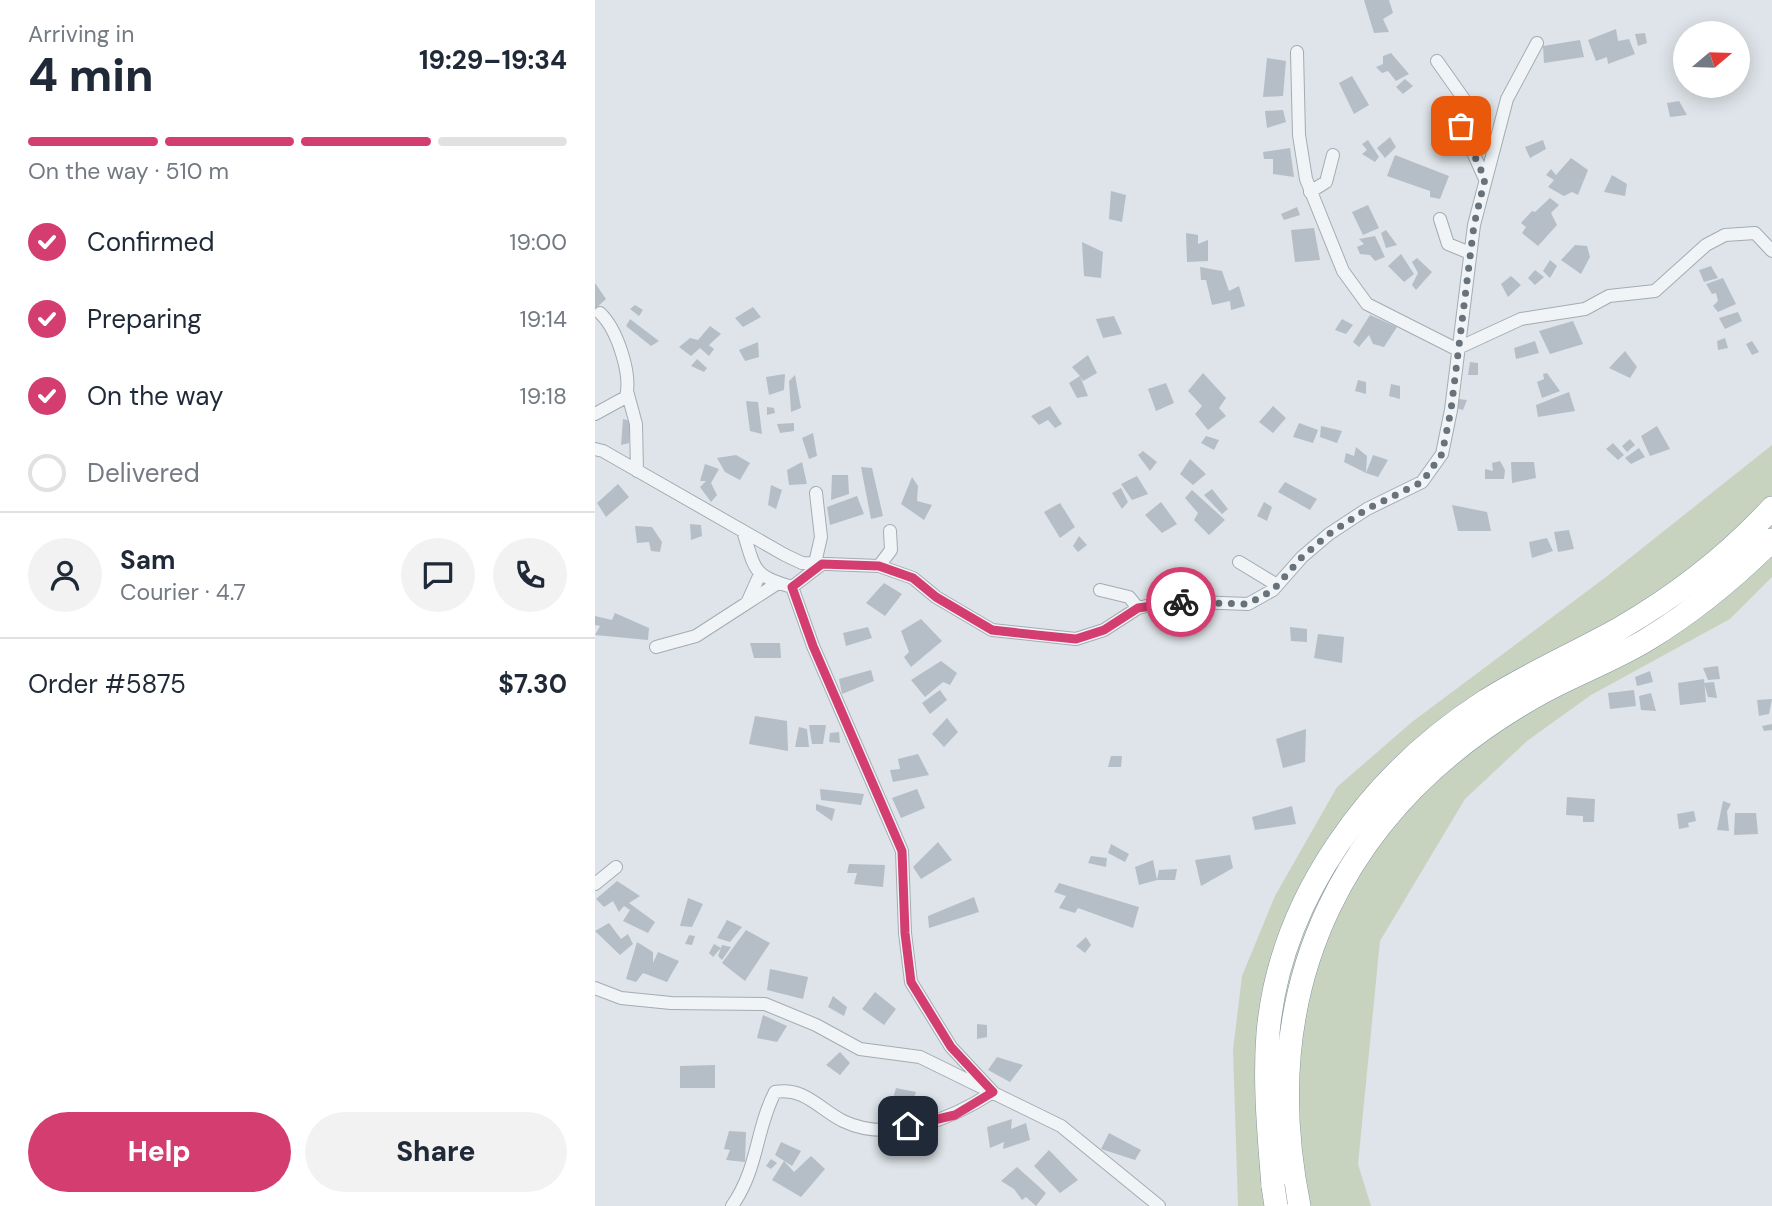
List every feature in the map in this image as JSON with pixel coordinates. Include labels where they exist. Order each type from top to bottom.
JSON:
[{"type":"highway","points":[[1281,1199],[1267,1101],[1268,1032],[1280,965],[1300,907],[1333,852],[1374,797],[1425,746],[1484,702],[1621,627],[1685,587],[1738,545],[1772,508]]},
{"type":"highway","points":[[1281,1199],[1294,1026],[1306,967],[1343,876],[1374,830],[1440,760],[1479,731],[1539,694],[1646,640],[1739,573],[1772,540]]},
{"type":"street","points":[[595,449],[802,563],[879,566],[913,578],[936,597],[992,630],[1076,639],[1104,630],[1138,608],[1167,601],[1248,604],[1277,585],[1302,557],[1329,534],[1367,509],[1422,482],[1442,454],[1447,434],[1470,253],[1485,179],[1507,99],[1537,43]]},
{"type":"street","points":[[1297,52],[1299,135],[1310,192],[1343,271],[1367,304],[1456,349]]},
{"type":"street","points":[[1437,61],[1473,112],[1469,144]]},
{"type":"street","points":[[1461,126],[1485,179]]},
{"type":"street","points":[[1310,192],[1326,182],[1333,155]]},
{"type":"street","points":[[1440,219],[1448,244],[1470,253]]},
{"type":"street","points":[[1456,349],[1521,319],[1585,309],[1609,296],[1655,291],[1706,245],[1725,235],[1755,233],[1772,251]]},
{"type":"street","points":[[595,414],[626,397],[627,391],[627,365],[609,321],[600,313]]},
{"type":"street","points":[[627,391],[636,424],[637,471]]},
{"type":"street","points":[[792,587],[818,563],[821,537],[816,493]]},
{"type":"street","points":[[743,531],[754,566],[760,574],[766,580],[792,587]]},
{"type":"street","points":[[879,566],[891,550],[890,531]]},
{"type":"street","points":[[1239,562],[1277,585]]},
{"type":"street","points":[[747,603],[760,574]]},
{"type":"street","points":[[656,647],[696,636],[778,583]]},
{"type":"street","points":[[792,587],[813,646],[902,851],[905,933],[911,982],[951,1047],[993,1092]]},
{"type":"street","points":[[1100,590],[1129,597],[1138,608]]},
{"type":"street","points":[[595,884],[616,867]]},
{"type":"street","points":[[595,988],[621,998],[671,1003],[765,1004],[817,1025],[860,1049],[920,1057],[1061,1126],[1159,1206]]},
{"type":"street","points":[[732,1206],[744,1189],[756,1159],[765,1111],[775,1092],[800,1093],[845,1122],[892,1131],[955,1115],[993,1092]]},
{"type":"green space","points":[[1772,445],[1772,577],[1730,619],[1591,695],[1527,741],[1465,799],[1380,941],[1358,1164],[1371,1206],[1238,1206],[1233,1050],[1242,976],[1275,896],[1337,787],[1412,722],[1606,577]]},
{"type":"building","points":[[1364,0],[1389,0],[1393,13],[1383,19],[1389,32],[1374,33]]},
{"type":"building","points":[[1616,29],[1618,41],[1629,39],[1635,54],[1608,64],[1607,57],[1596,61],[1588,40]]},
{"type":"building","points":[[1645,33],[1647,43],[1638,46],[1635,34]]},
{"type":"building","points":[[1580,40],[1584,57],[1544,63],[1543,46]]},
{"type":"building","points":[[1391,53],[1409,74],[1396,81],[1388,71],[1382,73],[1376,67],[1383,64],[1383,56]]},
{"type":"building","points":[[1267,58],[1286,61],[1283,96],[1263,97]]},
{"type":"building","points":[[1352,76],[1369,105],[1354,114],[1339,83]]},
{"type":"building","points":[[1405,79],[1413,86],[1403,94],[1396,87]]},
{"type":"building","points":[[1679,101],[1687,115],[1670,117],[1667,103]]},
{"type":"building","points":[[1283,110],[1286,122],[1267,128],[1265,111]]},
{"type":"building","points":[[1390,137],[1396,147],[1385,158],[1377,148]]},
{"type":"building","points":[[1368,140],[1379,157],[1375,162],[1362,154],[1367,150],[1362,144]]},
{"type":"building","points":[[1543,140],[1546,149],[1530,158],[1525,147]]},
{"type":"building","points":[[1290,148],[1294,177],[1273,174],[1273,159],[1264,159],[1263,152]]},
{"type":"building","points":[[1395,155],[1449,176],[1440,199],[1430,197],[1430,191],[1387,176]]},
{"type":"building","points":[[1571,158],[1588,170],[1578,195],[1572,192],[1564,196],[1548,187],[1554,180],[1546,175],[1551,169],[1556,175]]},
{"type":"building","points":[[1612,175],[1627,184],[1625,196],[1604,192]]},
{"type":"building","points":[[1111,191],[1126,195],[1122,222],[1109,219]]},
{"type":"building","points":[[1550,198],[1559,205],[1551,213],[1557,225],[1538,246],[1522,233],[1526,227],[1521,223]]},
{"type":"building","points":[[1368,205],[1379,228],[1363,235],[1352,212]]},
{"type":"building","points":[[1297,207],[1300,215],[1284,220],[1281,214]]},
{"type":"building","points":[[1314,228],[1320,260],[1295,262],[1291,230]]},
{"type":"building","points":[[1386,230],[1397,245],[1386,248],[1381,233]]},
{"type":"building","points":[[1186,233],[1198,235],[1198,244],[1208,240],[1208,261],[1187,262]]},
{"type":"building","points":[[1375,236],[1385,257],[1375,261],[1370,255],[1360,254],[1357,247],[1364,244],[1359,239]]},
{"type":"building","points":[[1082,242],[1103,252],[1101,278],[1084,276]]},
{"type":"building","points":[[1575,245],[1587,246],[1590,257],[1581,274],[1561,260]]},
{"type":"building","points":[[1401,254],[1414,274],[1404,282],[1388,266]]},
{"type":"building","points":[[1417,258],[1432,272],[1416,290],[1412,285],[1418,273],[1412,262]]},
{"type":"building","points":[[1550,260],[1557,266],[1550,278],[1543,271]]},
{"type":"building","points":[[1711,266],[1718,278],[1704,282],[1699,270]]},
{"type":"building","points":[[1200,267],[1222,271],[1229,291],[1239,286],[1245,306],[1231,310],[1230,301],[1212,305],[1206,280],[1201,280]]},
{"type":"building","points":[[1535,270],[1544,277],[1535,285],[1528,278]]},
{"type":"building","points":[[1511,276],[1521,285],[1508,297],[1501,284]]},
{"type":"building","points":[[1723,278],[1736,304],[1718,312],[1713,306],[1718,301],[1716,293],[1712,294],[1706,284]]},
{"type":"building","points":[[595,283],[606,299],[595,309]]},
{"type":"building","points":[[635,305],[643,310],[639,316],[630,309]]},
{"type":"building","points":[[753,307],[761,317],[743,327],[735,318]]},
{"type":"building","points":[[1738,312],[1742,321],[1725,329],[1719,318]]},
{"type":"building","points":[[1370,315],[1397,327],[1384,347],[1373,344],[1369,335],[1359,347],[1353,342]]},
{"type":"building","points":[[1114,316],[1122,334],[1103,338],[1096,319]]},
{"type":"building","points":[[630,319],[659,341],[651,346],[626,326]]},
{"type":"building","points":[[1342,319],[1353,325],[1346,334],[1335,330]]},
{"type":"building","points":[[1573,321],[1583,344],[1550,354],[1539,331]]},
{"type":"building","points":[[710,326],[721,334],[709,345],[714,349],[709,356],[700,348],[691,356],[679,347],[690,338],[698,340]]},
{"type":"building","points":[[1725,338],[1728,348],[1718,350],[1717,341]]},
{"type":"building","points":[[1535,341],[1539,353],[1516,359],[1514,348]]},
{"type":"building","points":[[1752,341],[1759,352],[1752,355],[1746,344]]},
{"type":"building","points":[[758,342],[759,357],[745,361],[739,350]]},
{"type":"building","points":[[1625,351],[1637,367],[1630,378],[1609,368]]},
{"type":"building","points":[[1088,355],[1097,373],[1083,381],[1072,367]]},
{"type":"building","points":[[697,359],[707,368],[704,372],[691,366]]},
{"type":"building","points":[[1470,362],[1478,363],[1478,375],[1468,375]]},
{"type":"building","points":[[1203,373],[1226,398],[1219,408],[1226,416],[1208,430],[1195,414],[1202,406],[1188,391]]},
{"type":"building","points":[[1547,373],[1560,391],[1542,398],[1537,382],[1544,379],[1543,374]]},
{"type":"building","points":[[785,374],[784,390],[769,395],[766,377]]},
{"type":"building","points":[[795,375],[801,408],[791,412],[789,381]]},
{"type":"building","points":[[1080,376],[1088,396],[1077,398],[1069,383]]},
{"type":"building","points":[[1358,380],[1366,382],[1366,394],[1355,391]]},
{"type":"building","points":[[1166,383],[1174,403],[1156,411],[1148,389]]},
{"type":"building","points":[[1391,384],[1400,386],[1400,399],[1389,396]]},
{"type":"building","points":[[1569,392],[1575,411],[1538,417],[1536,405]]},
{"type":"building","points":[[1459,399],[1467,400],[1463,410],[1456,408]]},
{"type":"building","points":[[746,401],[758,402],[762,434],[750,431]]},
{"type":"building","points":[[1050,406],[1062,424],[1055,428],[1048,420],[1039,425],[1031,416]]},
{"type":"building","points":[[1273,406],[1286,418],[1273,433],[1259,422]]},
{"type":"building","points":[[767,407],[774,408],[775,413],[767,415]]},
{"type":"building","points":[[623,419],[630,421],[629,443],[621,445]]},
{"type":"building","points":[[794,423],[794,431],[780,433],[777,424]]},
{"type":"building","points":[[1299,423],[1318,430],[1313,443],[1293,437]]},
{"type":"building","points":[[1321,426],[1342,431],[1337,443],[1320,437]]},
{"type":"building","points":[[1657,426],[1670,449],[1650,456],[1641,436]]},
{"type":"building","points":[[813,433],[817,456],[809,459],[802,438]]},
{"type":"building","points":[[1206,436],[1219,440],[1214,450],[1201,443]]},
{"type":"building","points":[[1630,439],[1635,445],[1627,452],[1622,446]]},
{"type":"building","points":[[1613,443],[1624,455],[1618,460],[1606,449]]},
{"type":"building","points":[[1356,447],[1367,456],[1366,473],[1344,462],[1346,453],[1354,456]]},
{"type":"building","points":[[1639,448],[1645,457],[1631,464],[1625,458]]},
{"type":"building","points":[[1143,451],[1157,462],[1150,471],[1138,455]]},
{"type":"building","points":[[736,455],[750,463],[740,480],[725,472],[717,458]]},
{"type":"building","points":[[1373,455],[1388,460],[1378,477],[1366,473]]},
{"type":"building","points":[[1190,459],[1206,474],[1193,485],[1180,474]]},
{"type":"building","points":[[1500,461],[1505,470],[1504,479],[1485,479],[1485,469],[1493,471],[1492,463]]},
{"type":"building","points":[[802,462],[807,484],[789,485],[787,470]]},
{"type":"building","points":[[1511,462],[1534,462],[1536,478],[1512,483]]},
{"type":"building","points":[[705,464],[719,469],[711,483],[717,495],[711,502],[700,487],[706,481],[700,481]]},
{"type":"building","points":[[861,467],[872,468],[883,516],[871,519]]},
{"type":"building","points":[[832,475],[848,475],[849,494],[831,500]]},
{"type":"building","points":[[1137,476],[1148,494],[1132,500],[1121,484]]},
{"type":"building","points":[[912,477],[918,486],[917,501],[932,505],[924,520],[901,504]]},
{"type":"building","points":[[1285,482],[1317,499],[1310,510],[1278,492]]},
{"type":"building","points":[[618,484],[629,497],[606,517],[597,503]]},
{"type":"building","points":[[771,485],[782,490],[776,509],[768,505]]},
{"type":"building","points":[[1121,488],[1128,502],[1122,509],[1112,493]]},
{"type":"building","points":[[1212,489],[1228,509],[1222,514],[1204,495]]},
{"type":"building","points":[[1192,490],[1225,520],[1209,535],[1194,520],[1198,513],[1185,498]]},
{"type":"building","points":[[857,496],[864,514],[830,525],[827,507]]},
{"type":"building","points":[[1161,502],[1177,524],[1162,533],[1145,515]]},
{"type":"building","points":[[1264,502],[1272,507],[1267,521],[1257,516]]},
{"type":"building","points":[[1060,503],[1075,527],[1060,538],[1044,512]]},
{"type":"building","points":[[1452,505],[1487,512],[1491,531],[1458,531]]},
{"type":"building","points":[[690,524],[701,525],[702,536],[691,540]]},
{"type":"building","points":[[635,526],[652,527],[662,542],[660,552],[651,551],[649,542],[637,543]]},
{"type":"building","points":[[1569,530],[1574,549],[1558,552],[1554,532]]},
{"type":"building","points":[[1079,536],[1087,545],[1078,552],[1073,546]]},
{"type":"building","points":[[1547,538],[1553,551],[1532,558],[1529,542]]},
{"type":"building","points":[[884,583],[902,594],[885,616],[866,603]]},
{"type":"building","points":[[615,613],[649,628],[648,640],[595,635],[600,626],[595,625],[595,616],[612,620]]},
{"type":"building","points":[[921,619],[942,641],[911,667],[904,657],[909,652],[901,631]]},
{"type":"building","points":[[868,627],[872,638],[846,646],[843,633]]},
{"type":"building","points":[[1290,627],[1307,629],[1307,642],[1291,641]]},
{"type":"building","points":[[1318,634],[1344,637],[1342,663],[1314,658]]},
{"type":"building","points":[[750,643],[780,643],[781,658],[754,658]]},
{"type":"building","points":[[941,661],[957,673],[950,685],[943,682],[925,697],[911,680]]},
{"type":"building","points":[[1718,666],[1720,679],[1708,680],[1703,668]]},
{"type":"building","points":[[871,670],[874,681],[842,694],[839,679]]},
{"type":"building","points":[[1650,671],[1653,682],[1637,686],[1635,677]]},
{"type":"building","points":[[1704,679],[1706,702],[1680,705],[1678,683]]},
{"type":"building","points":[[1714,682],[1717,698],[1708,697],[1704,683]]},
{"type":"building","points":[[940,690],[947,700],[930,714],[922,703]]},
{"type":"building","points":[[1634,690],[1636,706],[1610,709],[1608,693]]},
{"type":"building","points":[[1651,693],[1656,711],[1641,710],[1639,696]]},
{"type":"building","points":[[1772,699],[1769,714],[1759,716],[1757,700]]},
{"type":"building","points":[[755,716],[787,721],[788,751],[749,744]]},
{"type":"building","points":[[947,718],[958,732],[944,747],[932,734]]},
{"type":"building","points":[[1772,724],[1772,730],[1764,731],[1762,726]]},
{"type":"building","points":[[809,725],[826,725],[823,744],[812,744]]},
{"type":"building","points":[[799,727],[807,729],[809,747],[795,747]]},
{"type":"building","points":[[1306,729],[1305,762],[1283,768],[1276,739]]},
{"type":"building","points":[[839,732],[840,743],[829,742],[830,733]]},
{"type":"building","points":[[918,754],[929,775],[893,782],[890,770],[900,769],[898,759]]},
{"type":"building","points":[[1111,756],[1122,756],[1121,767],[1108,767]]},
{"type":"building","points":[[820,789],[864,794],[861,805],[821,800]]},
{"type":"building","points":[[917,789],[925,808],[901,818],[892,798]]},
{"type":"building","points":[[1567,797],[1595,799],[1594,822],[1583,822],[1583,816],[1566,815]]},
{"type":"building","points":[[1723,801],[1731,804],[1727,811],[1729,831],[1717,830]]},
{"type":"building","points":[[816,804],[835,809],[832,821],[816,810]]},
{"type":"building","points":[[1292,806],[1296,824],[1255,830],[1252,817]]},
{"type":"building","points":[[1694,811],[1696,821],[1688,823],[1689,827],[1679,829],[1677,814]]},
{"type":"building","points":[[1735,813],[1756,813],[1758,834],[1734,835]]},
{"type":"building","points":[[938,842],[952,860],[921,879],[913,867]]},
{"type":"building","points":[[1111,844],[1129,854],[1125,862],[1108,853]]},
{"type":"building","points":[[1230,855],[1233,868],[1201,886],[1195,860]]},
{"type":"building","points":[[1091,856],[1107,858],[1106,867],[1088,863]]},
{"type":"building","points":[[1153,860],[1157,880],[1139,885],[1135,867]]},
{"type":"building","points":[[849,864],[885,865],[883,887],[854,884],[857,873],[847,873]]},
{"type":"building","points":[[1177,869],[1175,880],[1157,880],[1159,870]]},
{"type":"building","points":[[617,881],[640,896],[629,903],[655,922],[648,933],[623,921],[630,910],[624,906],[619,912],[613,901],[604,907],[596,899]]},
{"type":"building","points":[[1059,883],[1139,907],[1133,928],[1078,908],[1075,913],[1059,908],[1066,896],[1054,892]]},
{"type":"building","points":[[974,897],[979,912],[929,928],[928,916]]},
{"type":"building","points":[[688,898],[703,904],[692,927],[680,926]]},
{"type":"building","points":[[727,920],[742,927],[730,942],[717,938]]},
{"type":"building","points":[[609,923],[621,939],[628,934],[633,944],[620,955],[595,931]]},
{"type":"building","points":[[746,930],[770,943],[745,981],[722,963]]},
{"type":"building","points":[[689,935],[695,936],[692,945],[685,944]]},
{"type":"building","points":[[1086,937],[1091,945],[1085,953],[1076,946]]},
{"type":"building","points":[[637,942],[653,952],[653,963],[658,952],[679,961],[667,982],[643,973],[636,982],[626,979]]},
{"type":"building","points":[[714,944],[721,948],[713,957],[709,953]]},
{"type":"building","points":[[722,945],[731,947],[722,960],[718,956]]},
{"type":"building","points":[[770,969],[808,977],[803,999],[767,990]]},
{"type":"building","points":[[875,992],[896,1009],[884,1025],[862,1009]]},
{"type":"building","points":[[833,996],[847,1007],[844,1016],[828,1007]]},
{"type":"building","points":[[763,1015],[787,1026],[777,1042],[757,1038]]},
{"type":"building","points":[[977,1024],[987,1025],[987,1037],[977,1039]]},
{"type":"building","points":[[840,1052],[850,1063],[840,1075],[826,1065]]},
{"type":"building","points":[[997,1057],[1023,1065],[1010,1082],[988,1070]]},
{"type":"building","points":[[715,1065],[715,1088],[680,1088],[680,1066]]},
{"type":"building","points":[[896,1088],[916,1092],[910,1111],[890,1109]]},
{"type":"building","points":[[1012,1119],[1011,1129],[1026,1123],[1030,1140],[1003,1149],[1004,1142],[990,1148],[987,1127]]},
{"type":"building","points":[[729,1131],[746,1132],[745,1162],[726,1160],[730,1150],[724,1149]]},
{"type":"building","points":[[1109,1133],[1141,1150],[1135,1160],[1101,1149]]},
{"type":"building","points":[[781,1142],[801,1151],[792,1166],[775,1155]]},
{"type":"building","points":[[1049,1150],[1078,1180],[1060,1193],[1034,1166]]},
{"type":"building","points":[[811,1156],[825,1169],[801,1197],[772,1180],[784,1161],[794,1172]]},
{"type":"building","points":[[771,1159],[777,1163],[771,1169],[766,1166]]},
{"type":"building","points":[[1017,1167],[1046,1193],[1036,1206],[1026,1197],[1022,1200],[1014,1189],[1001,1181]]},
{"type":"way so far","points":[[1181,602],[1248,604],[1273,590],[1302,557],[1329,534],[1367,509],[1422,482],[1442,454],[1451,410],[1456,349],[1474,225],[1485,179],[1461,126]]},
{"type":"route","points":[[908,1126],[955,1115],[993,1092],[951,1047],[911,982],[905,933],[902,851],[847,718],[813,646],[792,587],[822,564],[879,566],[913,578],[936,597],[992,630],[1005,629],[1076,639],[1104,630],[1138,608],[1167,601],[1181,602]]}]
